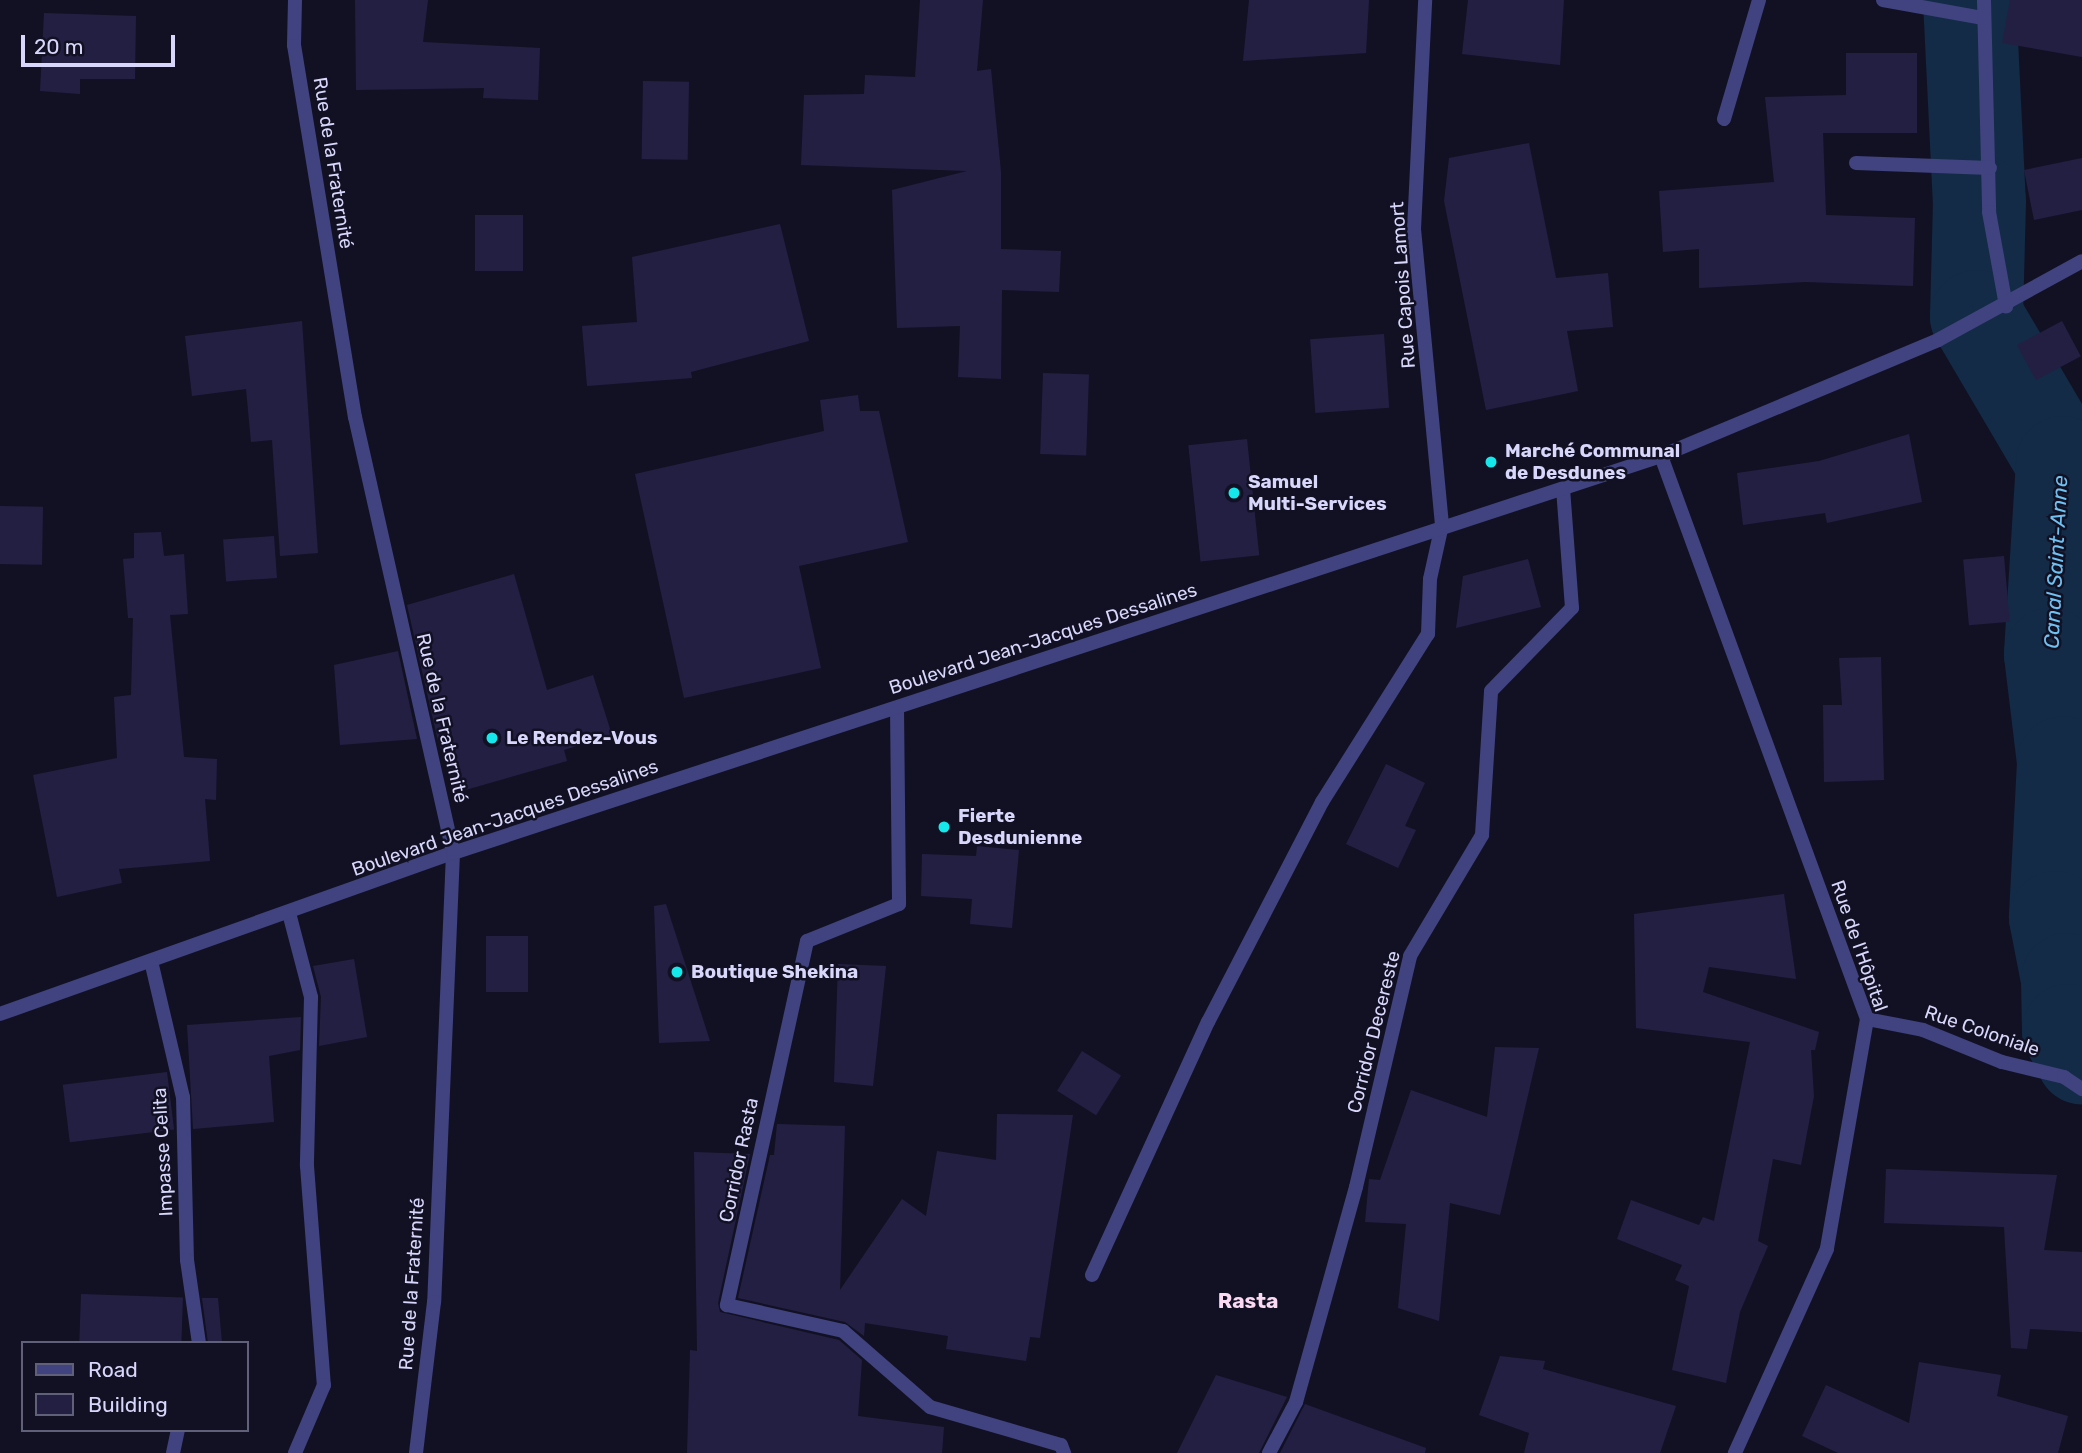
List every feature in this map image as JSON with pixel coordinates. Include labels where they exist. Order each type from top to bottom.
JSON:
[{"type":"street","name":"Rue de la Fraternité","points":[[295,0],[294,45],[355,417],[453,853],[434,1302],[415,1453]]},
{"type":"street","name":"Rue Capois Lamort","points":[[1092,1276],[1208,1022],[1322,802],[1429,634],[1430,579],[1442,526],[1415,229],[1425,0]]},
{"type":"street","points":[[1724,119],[1759,0]]},
{"type":"street","points":[[1883,0],[1983,18]]},
{"type":"street","points":[[1984,0],[1989,212],[2006,306]]},
{"type":"street","points":[[1856,163],[1990,168]]},
{"type":"street","name":"Boulevard Jean-Jacques Dessalines","points":[[0,1014],[453,853],[1661,456],[1938,341],[2006,306],[2082,261]]},
{"type":"street","name":"Rue de l'Hôpital","points":[[1661,456],[1867,1018],[1827,1249],[1735,1453]]},
{"type":"street","name":"Corridor Decereste","points":[[1269,1453],[1296,1402],[1304,1376],[1356,1187],[1410,957],[1482,835],[1491,691],[1572,608],[1563,488]]},
{"type":"street","name":"Corridor Rasta","points":[[897,708],[899,904],[807,941],[727,1305],[843,1331],[930,1407],[1061,1445],[1064,1453]]},
{"type":"street","points":[[289,913],[311,997],[307,1166],[324,1385],[295,1453]]},
{"type":"street","name":"Impasse Celita","points":[[152,961],[183,1097],[187,1260],[201,1333],[199,1341]]},
{"type":"street","name":"Rue Coloniale","points":[[1867,1018],[1923,1030],[2001,1062],[2064,1077],[2082,1089]]},
{"type":"street","points":[[173,1453],[178,1432]]},
{"type":"building","points":[[355,0],[428,0],[423,42],[540,48],[538,100],[483,98],[484,88],[356,90]]},
{"type":"building","points":[[920,0],[983,0],[977,71],[991,69],[1001,172],[1001,249],[1061,251],[1059,292],[1002,290],[1001,379],[958,377],[960,326],[897,328],[892,190],[967,171],[801,165],[804,95],[864,94],[865,75],[915,77]]},
{"type":"building","points":[[1249,0],[1369,0],[1366,53],[1243,61]]},
{"type":"building","points":[[1468,0],[1564,0],[1560,65],[1462,54]]},
{"type":"building","points":[[2010,0],[2082,0],[2082,57],[2002,43]]},
{"type":"building","points":[[44,13],[136,16],[135,79],[80,79],[80,94],[40,91]]},
{"type":"building","points":[[1846,53],[1917,53],[1917,133],[1823,133],[1826,215],[1915,218],[1913,286],[1806,282],[1699,288],[1699,249],[1663,252],[1659,191],[1774,182],[1765,97],[1846,95]]},
{"type":"building","points":[[643,81],[689,82],[688,160],[642,159]]},
{"type":"building","points":[[1529,143],[1556,278],[1608,273],[1613,327],[1567,331],[1578,391],[1486,410],[1444,201],[1449,158]]},
{"type":"building","points":[[2082,158],[2082,210],[2034,220],[2024,170]]},
{"type":"building","points":[[475,215],[523,215],[523,271],[475,271]]},
{"type":"building","points":[[780,224],[809,341],[691,372],[692,378],[587,386],[582,326],[637,322],[632,257]]},
{"type":"building","points":[[302,321],[318,553],[280,556],[272,440],[251,442],[246,389],[192,396],[185,336]]},
{"type":"building","points":[[2062,321],[2081,356],[2036,380],[2017,345]]},
{"type":"building","points":[[1384,334],[1389,408],[1315,413],[1310,339]]},
{"type":"building","points":[[1043,373],[1089,375],[1086,456],[1040,454]]},
{"type":"building","points":[[858,395],[860,411],[879,411],[908,542],[799,566],[821,668],[684,698],[635,474],[824,431],[820,400]]},
{"type":"building","points":[[1909,434],[1922,502],[1827,523],[1825,513],[1743,525],[1737,473],[1819,461]]},
{"type":"building","points":[[1247,439],[1259,555],[1201,562],[1188,445]]},
{"type":"building","points":[[0,506],[43,507],[42,565],[0,564]]},
{"type":"building","points":[[161,532],[164,556],[184,554],[188,614],[170,615],[184,757],[217,759],[216,800],[205,799],[210,861],[119,869],[122,883],[57,897],[33,775],[117,758],[114,697],[131,695],[133,618],[128,618],[123,559],[134,558],[134,533]]},
{"type":"building","points":[[274,536],[277,578],[226,581],[223,540]]},
{"type":"building","points":[[2004,556],[2010,622],[1969,625],[1963,560]]},
{"type":"building","points":[[1528,559],[1541,607],[1456,628],[1463,576]]},
{"type":"building","points":[[514,574],[547,690],[593,675],[612,735],[564,750],[567,761],[455,793],[437,737],[407,605]]},
{"type":"building","points":[[398,651],[417,739],[340,745],[334,665]]},
{"type":"building","points":[[1881,657],[1884,780],[1824,782],[1823,705],[1842,705],[1839,658]]},
{"type":"building","points":[[1386,764],[1425,783],[1405,826],[1416,830],[1398,868],[1346,844]]},
{"type":"building","points":[[977,846],[1019,850],[1012,928],[970,924],[972,899],[921,896],[922,854],[976,856]]},
{"type":"building","points":[[1784,894],[1796,979],[1709,967],[1703,992],[1819,1032],[1815,1050],[1811,1050],[1814,1096],[1801,1165],[1773,1159],[1758,1241],[1768,1246],[1740,1312],[1726,1383],[1672,1370],[1689,1286],[1675,1280],[1682,1265],[1617,1239],[1631,1200],[1699,1225],[1703,1217],[1714,1221],[1750,1042],[1636,1028],[1634,914]]},
{"type":"building","points":[[666,904],[710,1041],[659,1043],[654,906]]},
{"type":"building","points":[[486,936],[528,936],[528,992],[486,992]]},
{"type":"building","points":[[354,959],[367,1037],[319,1046],[321,997],[313,966]]},
{"type":"building","points":[[838,964],[886,966],[873,1086],[834,1082]]},
{"type":"building","points":[[301,1017],[300,1050],[269,1056],[274,1122],[193,1129],[187,1025]]},
{"type":"building","points":[[1495,1047],[1539,1048],[1500,1215],[1450,1203],[1439,1321],[1398,1308],[1406,1224],[1365,1222],[1369,1179],[1380,1180],[1411,1090],[1487,1117]]},
{"type":"building","points":[[1082,1051],[1121,1075],[1096,1115],[1057,1091]]},
{"type":"building","points":[[167,1072],[174,1130],[70,1142],[63,1085]]},
{"type":"building","points":[[997,1114],[1073,1115],[1040,1338],[1030,1337],[1026,1361],[946,1349],[948,1336],[865,1323],[864,1336],[845,1322],[738,1298],[770,1155],[774,1155],[777,1124],[845,1126],[840,1290],[902,1199],[926,1216],[937,1151],[996,1160]]},
{"type":"building","points":[[694,1152],[750,1154],[718,1303],[720,1312],[839,1340],[862,1360],[858,1416],[944,1427],[942,1453],[687,1453],[690,1350],[697,1351]]},
{"type":"building","points":[[1886,1169],[2057,1175],[2044,1250],[2082,1252],[2082,1332],[2030,1329],[2027,1349],[2011,1348],[2004,1227],[1884,1223]]},
{"type":"building","points":[[81,1294],[183,1298],[181,1341],[79,1341]]},
{"type":"building","points":[[202,1298],[218,1298],[222,1341],[208,1341]]},
{"type":"building","points":[[1500,1356],[1545,1361],[1543,1369],[1676,1406],[1660,1453],[1524,1453],[1529,1433],[1479,1415]]},
{"type":"building","points":[[1919,1362],[2001,1375],[1997,1396],[2068,1416],[2058,1453],[1838,1453],[1802,1436],[1826,1385],[1909,1423]]},
{"type":"building","points":[[1216,1375],[1287,1397],[1259,1453],[1177,1453]]},
{"type":"building","points":[[1305,1404],[1426,1448],[1425,1453],[1280,1453]]},
{"type":"waterway","name":"Canal Saint-Anne","points":[[1969,0],[1979,201],[1976,316],[2062,462],[2050,654],[2063,762],[2055,917],[2067,979],[2068,1030],[2082,1058]]},
{"type":"place","name":"Marché Communal de Desdunes","points":[[1491,462]]},
{"type":"place","name":"Samuel Multi-Services","points":[[1234,493]]},
{"type":"place","name":"Le Rendez-Vous","points":[[492,738]]},
{"type":"place","name":"Fierte Desdunienne","points":[[944,827]]},
{"type":"place","name":"Boutique Shekina","points":[[677,972]]},
{"type":"district","name":"Rasta","points":[[1248,1301]]}]
